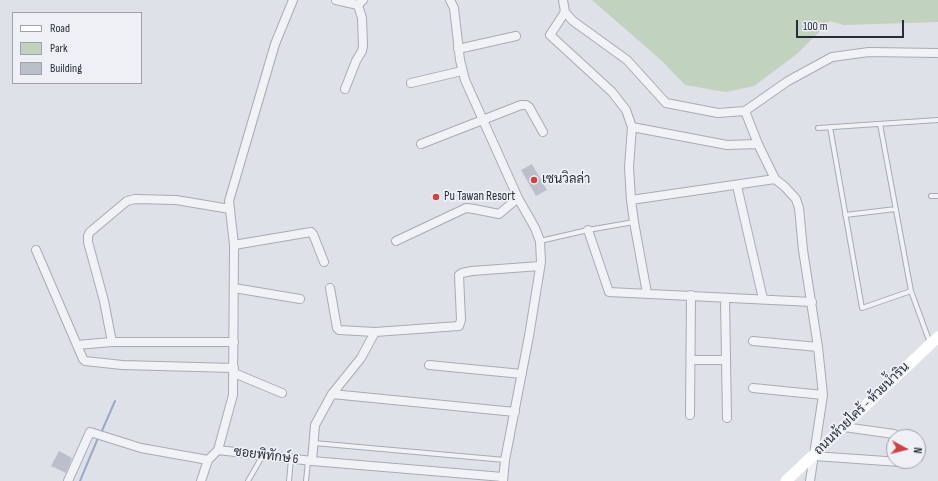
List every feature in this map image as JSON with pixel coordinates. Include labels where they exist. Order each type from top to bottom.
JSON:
[{"type":"main road","name":"ถนนห้วยไคร้ - ห้วยน้ำริน","points":[[786,481],[934,341]]},
{"type":"street","points":[[218,450],[233,395],[234,245],[229,201],[275,44],[293,0]]},
{"type":"street","points":[[336,0],[360,3],[362,18],[362,51],[356,61],[345,89]]},
{"type":"street","points":[[450,0],[454,8],[458,49],[464,80],[518,198],[535,228],[540,241],[540,266],[522,374],[505,460],[503,479]]},
{"type":"street","points":[[563,0],[565,12],[573,20],[627,60],[666,102],[718,113],[745,111],[788,81],[832,57],[869,52],[938,53]]},
{"type":"street","points":[[565,12],[550,35],[612,92],[626,110],[632,127],[629,166],[631,200],[647,293]]},
{"type":"street","points":[[458,49],[516,36]]},
{"type":"street","points":[[411,82],[462,71]]},
{"type":"street","points":[[421,144],[521,105],[530,107],[543,132]]},
{"type":"street","points":[[745,111],[758,144],[775,179],[792,195],[799,208],[803,250],[812,302],[823,395],[810,481]]},
{"type":"street","points":[[632,127],[727,145],[758,144]]},
{"type":"street","points":[[631,200],[737,186],[775,179]]},
{"type":"street","points":[[737,186],[763,299]]},
{"type":"street","points":[[396,241],[466,208],[499,214],[518,198]]},
{"type":"street","points":[[112,342],[104,301],[88,242],[90,232],[127,201],[135,199],[176,200],[230,209]]},
{"type":"street","points":[[588,230],[609,292],[812,302]]},
{"type":"street","points":[[234,245],[310,232],[313,234],[324,262]]},
{"type":"street","points":[[36,250],[83,359],[91,362],[122,365],[234,370],[282,393]]},
{"type":"street","points":[[330,288],[339,330],[375,332],[459,326],[461,320],[459,275],[472,270],[540,266]]},
{"type":"street","points":[[234,288],[300,299]]},
{"type":"street","points":[[690,415],[691,295]]},
{"type":"street","points":[[725,298],[727,418]]},
{"type":"street","points":[[310,461],[314,443],[315,425],[332,394],[362,358],[375,332]]},
{"type":"street","points":[[753,341],[818,347]]},
{"type":"street","points":[[77,345],[112,342],[234,342]]},
{"type":"street","points":[[691,360],[725,360]]},
{"type":"street","points":[[429,365],[522,374]]},
{"type":"street","points":[[753,388],[823,395]]},
{"type":"street","points":[[332,394],[515,412]]},
{"type":"street","points":[[844,427],[886,433]]},
{"type":"street","points":[[68,481],[90,432],[141,448],[208,460],[201,481]]},
{"type":"street","name":"ซอยพิทักษ์ 6","points":[[208,460],[218,450],[310,461],[503,479]]},
{"type":"street","points":[[814,456],[886,461]]},
{"type":"lane","points":[[818,128],[938,120]]},
{"type":"lane","points":[[880,124],[911,291],[934,341]]},
{"type":"lane","points":[[830,127],[862,308],[911,291]]},
{"type":"lane","points":[[931,196],[938,196]]},
{"type":"lane","points":[[845,215],[896,209]]},
{"type":"lane","points":[[540,241],[588,230],[634,222]]},
{"type":"lane","points":[[314,443],[505,460]]},
{"type":"lane","points":[[248,481],[263,455]]},
{"type":"lane","points":[[289,481],[291,458]]},
{"type":"lane","points":[[306,481],[310,461]]},
{"type":"green space","points":[[592,0],[938,0],[938,22],[844,25],[830,21],[797,54],[754,86],[726,92],[685,85],[662,61]]},
{"type":"building","name":"เซนวิลล่า","points":[[532,164],[547,190],[536,196],[521,170]]},
{"type":"building","points":[[59,451],[72,458],[66,473],[51,466]]},
{"type":"waterway","points":[[101,433],[115,401]]},
{"type":"waterway","points":[[80,481],[98,438]]},
{"type":"place","name":"เซนวิลล่า","points":[[534,180]]},
{"type":"place","name":"Pu Tawan Resort","points":[[436,197]]}]
